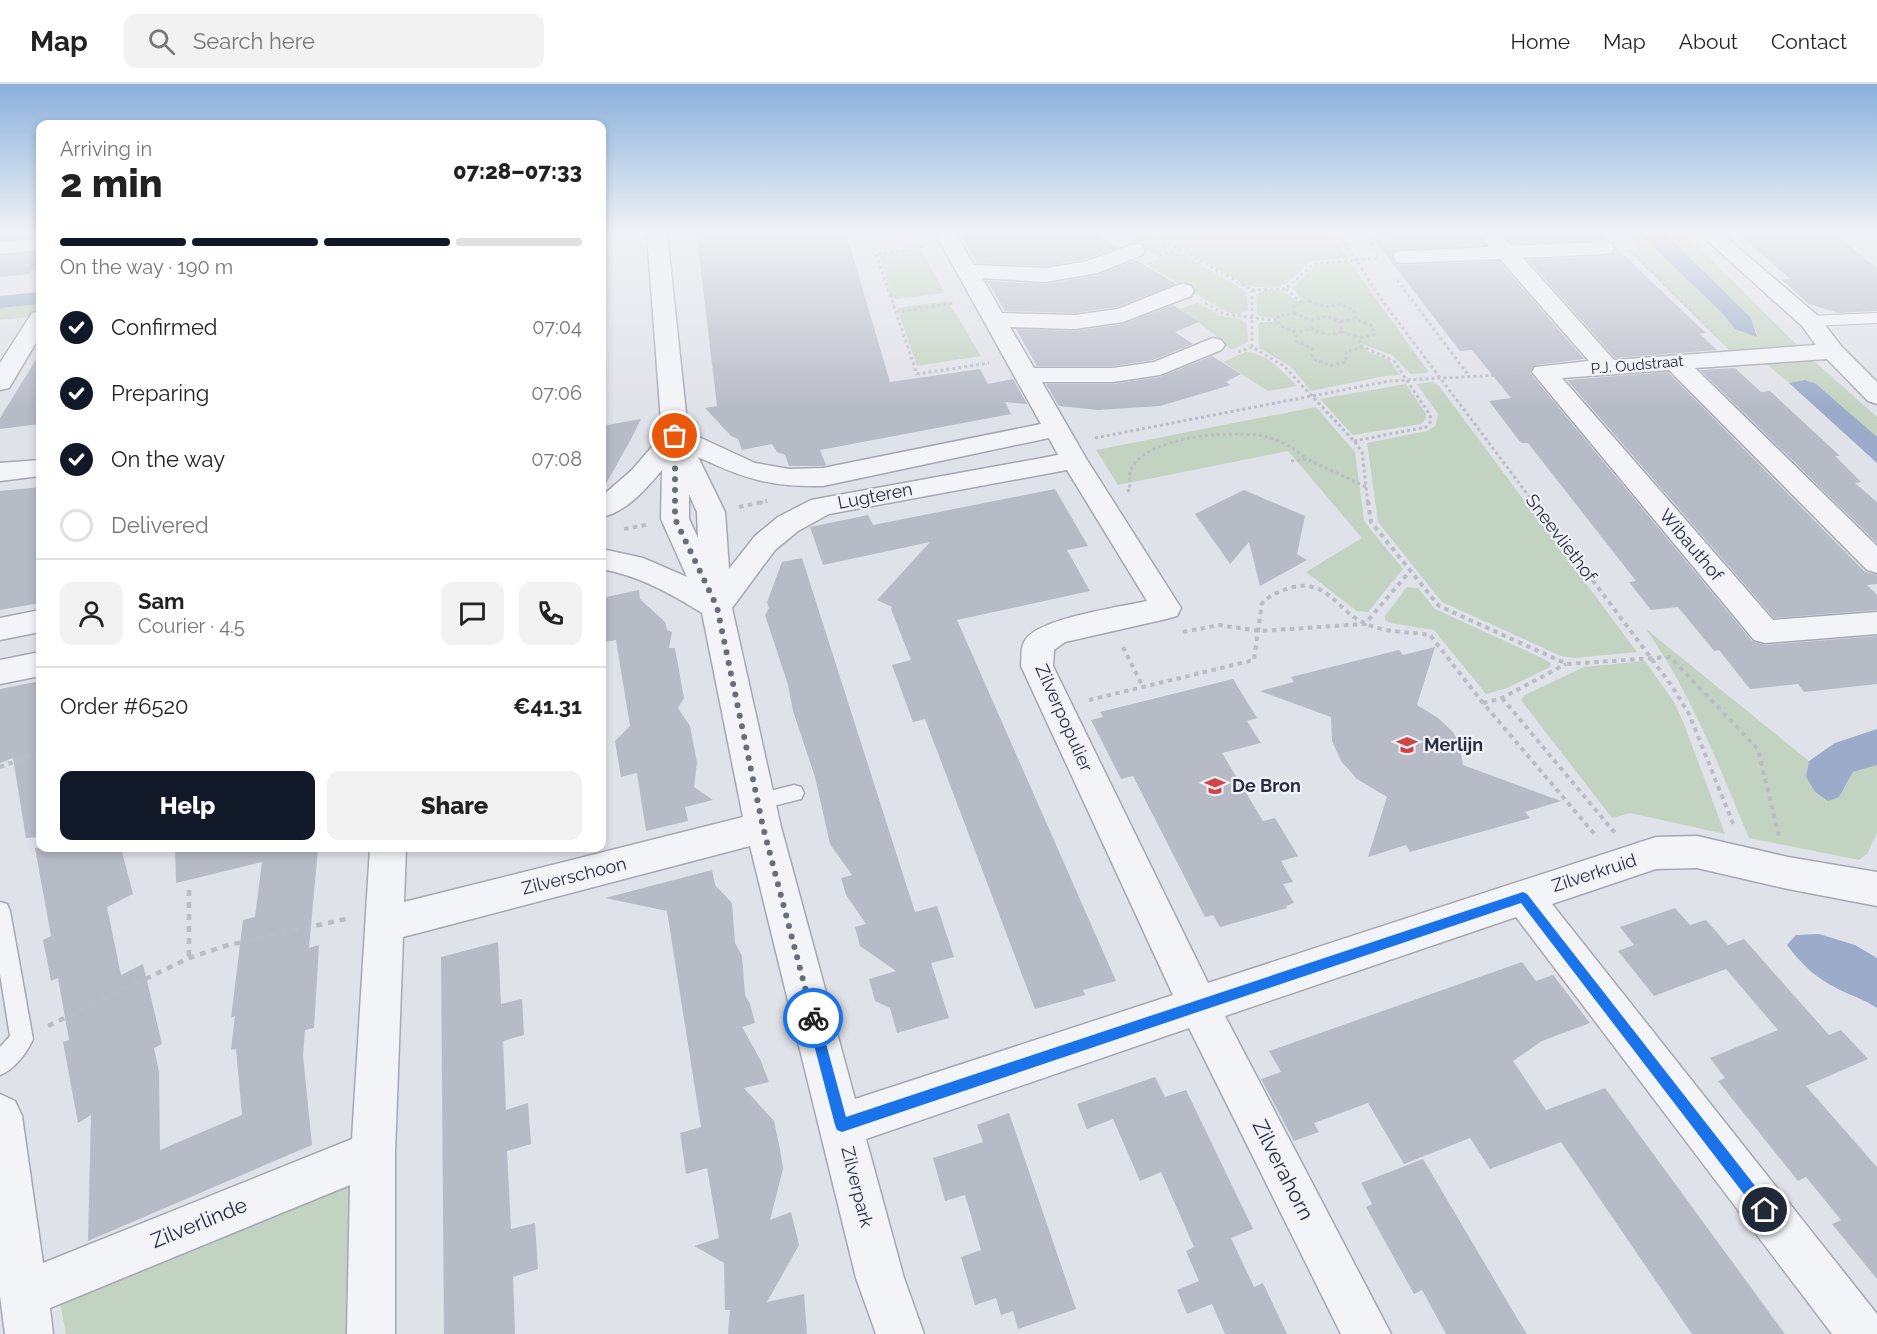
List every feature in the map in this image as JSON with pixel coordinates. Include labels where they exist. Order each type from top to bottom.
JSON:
[{"type":"street","name":"Zilverpark","points":[[662,291],[675,436],[675,519],[717,607],[760,815],[880,1278],[900,1334]]},
{"type":"street","name":"Zilverpopulier","points":[[978,291],[1074,460],[1166,608],[1056,633],[1038,645],[1037,666],[1198,1005]]},
{"type":"street","points":[[994,320],[1075,322],[1123,315],[1182,291]]},
{"type":"street","points":[[1540,291],[1608,368]]},
{"type":"street","points":[[1776,291],[1810,321],[1833,351],[1877,396]]},
{"type":"street","points":[[1810,321],[1877,318]]},
{"type":"street","points":[[0,383],[36,324]]},
{"type":"street","points":[[1019,367],[1113,375],[1160,368],[1213,345]]},
{"type":"street","name":"P.J. Oudstraat","points":[[1545,372],[1833,351]]},
{"type":"street","points":[[1675,362],[1877,563]]},
{"type":"street","name":"Wibauthof","points":[[1545,372],[1765,632],[1877,623]]},
{"type":"street","name":"Lugteren","points":[[675,436],[748,470],[789,478],[823,477],[1056,429]]},
{"type":"street","points":[[606,506],[613,502],[652,464],[675,436]]},
{"type":"street","name":"Lugteren","points":[[717,607],[765,543],[788,524],[821,506],[1074,460]]},
{"type":"street","points":[[0,472],[36,468]]},
{"type":"street","points":[[606,560],[638,566],[682,586],[717,607]]},
{"type":"street","points":[[0,629],[36,622]]},
{"type":"street","points":[[0,672],[36,665]]},
{"type":"street","name":"Zilverschoon","points":[[386,917],[760,815]]},
{"type":"street","points":[[371,1334],[373,1153],[388,852]]},
{"type":"street","name":"Zilverkruid","points":[[842,1125],[1656,854],[1697,852],[1788,873],[1877,889]]},
{"type":"street","points":[[1523,897],[1862,1334]]},
{"type":"street","name":"Zilverahorn","points":[[1198,1005],[1367,1334]]},
{"type":"street","name":"Zilverlinde","points":[[0,1116],[27,1314],[373,1153]]},
{"type":"street","name":"Zilverpark","points":[[874,1334],[880,1278]]},
{"type":"lane","points":[[760,815],[794,793]]},
{"type":"lane","points":[[0,918],[22,1039],[0,1064]]},
{"type":"path","points":[[889,291],[917,374],[1019,367]]},
{"type":"path","points":[[1252,291],[1252,347]]},
{"type":"path","points":[[1289,291],[1301,302]]},
{"type":"path","name":"Sneevliethof","points":[[1376,291],[1648,657],[1672,686],[1689,714],[1749,863]]},
{"type":"path","points":[[1406,291],[1469,376]]},
{"type":"path","points":[[1672,291],[1740,357]]},
{"type":"path","points":[[896,312],[982,299]]},
{"type":"path","points":[[1294,313],[1294,304],[1301,302],[1309,301],[1326,307],[1340,304],[1354,310],[1355,320]]},
{"type":"path","points":[[1206,304],[1224,315],[1279,321]]},
{"type":"path","points":[[1326,307],[1326,316]]},
{"type":"path","points":[[1294,313],[1311,320],[1326,316],[1341,322],[1355,320],[1373,326],[1374,335],[1359,338],[1342,332],[1327,335],[1311,329],[1296,332],[1279,325],[1278,316],[1294,313]]},
{"type":"path","points":[[1311,320],[1311,329]]},
{"type":"path","points":[[1341,322],[1342,332]]},
{"type":"path","points":[[1296,332],[1296,341],[1312,348],[1312,358],[1330,366],[1346,362],[1346,351],[1361,348],[1361,346]]},
{"type":"path","points":[[1359,338],[1361,346]]},
{"type":"path","points":[[1354,441],[1426,427],[1431,422],[1430,415],[1394,361],[1361,346]]},
{"type":"path","points":[[1239,352],[1252,347]]},
{"type":"path","points":[[1252,347],[1284,366],[1362,452],[1371,522],[1439,606],[1567,664]]},
{"type":"path","points":[[1441,377],[1545,372]]},
{"type":"path","points":[[1096,496],[1130,490],[1131,469],[1142,456],[1165,444],[1194,438],[1265,436],[1293,447],[1307,459],[1366,487]]},
{"type":"path","points":[[1291,461],[1307,459]]},
{"type":"path","points":[[1365,624],[1410,572]]},
{"type":"path","points":[[1080,702],[1254,660],[1260,631],[1262,603],[1268,597],[1300,585],[1323,590],[1365,624]]},
{"type":"path","points":[[1178,633],[1219,625],[1260,631],[1365,624],[1430,635],[1483,703],[1629,862]]},
{"type":"path","points":[[1112,649],[1134,644]]},
{"type":"path","points":[[1122,646],[1143,687]]},
{"type":"path","points":[[1483,703],[1502,698],[1567,664],[1670,657],[1758,749],[1788,873]]},
{"type":"path","points":[[1502,698],[1629,862]]},
{"type":"path","points":[[0,767],[36,754]]},
{"type":"path","points":[[189,890],[189,958]]},
{"type":"path","points":[[22,1039],[189,958],[259,938],[386,917]]},
{"type":"green space","points":[[890,291],[945,293],[896,299]]},
{"type":"green space","points":[[1192,291],[1244,291],[1247,294],[1248,311],[1238,314],[1226,312]]},
{"type":"green space","points":[[1278,291],[1287,294],[1296,301],[1301,300],[1295,291],[1370,291],[1428,371],[1411,374],[1392,355],[1364,345],[1365,350],[1390,361],[1400,375],[1311,391],[1290,366],[1259,348],[1258,325],[1261,322],[1274,322],[1274,319],[1260,316],[1257,313],[1256,294]]},
{"type":"green space","points":[[1670,291],[1699,291],[1735,329],[1757,334],[1751,318],[1724,291],[1743,291],[1798,346],[1729,350]]},
{"type":"green space","points":[[948,301],[981,356],[917,366],[897,308]]},
{"type":"green space","points":[[1197,303],[1222,316],[1239,319],[1247,324],[1248,342],[1231,350],[1214,334],[1180,309]]},
{"type":"green space","points":[[36,304],[36,316],[0,320],[0,308]]},
{"type":"green space","points":[[1245,352],[1267,359],[1297,386],[1268,391],[1223,362]]},
{"type":"green space","points":[[1813,360],[1877,417],[1877,437],[1815,383],[1805,380],[1789,383],[1764,362]]},
{"type":"green space","points":[[1433,382],[1439,386],[1637,652],[1574,658],[1561,656],[1442,602],[1378,522],[1367,443],[1427,431],[1435,426],[1438,414],[1417,384]]},
{"type":"green space","points":[[1406,384],[1426,414],[1426,419],[1421,424],[1353,435],[1320,399]]},
{"type":"green space","points":[[1316,407],[1355,452],[1364,521],[1403,569],[1368,612],[1357,611],[1306,572],[1362,538],[1288,451],[1118,485],[1096,450]]},
{"type":"green space","points":[[1407,587],[1418,588],[1435,609],[1544,659],[1551,663],[1550,667],[1507,688],[1486,694],[1434,630],[1390,623],[1385,620],[1385,616]]},
{"type":"green space","points":[[1646,629],[1809,761],[1806,777],[1815,792],[1828,800],[1839,797],[1853,772],[1877,765],[1877,833],[1867,854],[1859,860],[1749,838],[1690,704]]},
{"type":"green space","points":[[1645,661],[1674,702],[1725,834],[1630,813],[1612,818],[1521,700],[1525,695],[1584,667]]},
{"type":"green space","points":[[358,1160],[346,1334],[66,1334],[57,1286]]},
{"type":"water","points":[[1699,291],[1724,291],[1751,318],[1757,337],[1735,329]]},
{"type":"water","points":[[36,292],[36,304],[0,308],[0,296]]},
{"type":"water","points":[[1805,380],[1815,383],[1877,437],[1877,463],[1789,383]]},
{"type":"water","points":[[1877,729],[1877,765],[1853,772],[1839,797],[1828,801],[1815,792],[1806,777],[1809,761],[1835,743]]},
{"type":"water","points":[[1819,934],[1855,945],[1877,958],[1877,1008],[1816,976],[1787,945],[1796,935]]},
{"type":"building","points":[[703,291],[863,291],[890,382],[980,369],[988,384],[1013,379],[1027,404],[1005,402],[1011,414],[820,450],[826,465],[823,466],[789,466],[785,455],[777,452],[772,444],[742,450],[738,439],[731,436],[705,408],[717,406]]},
{"type":"building","points":[[993,291],[1157,291],[1117,307],[1075,313],[1005,311]]},
{"type":"building","points":[[1414,291],[1525,291],[1584,359],[1535,365],[1530,373],[1752,641],[1765,645],[1877,636],[1877,684],[1804,692],[1798,684],[1750,689],[1719,650],[1714,651],[1678,607],[1651,610],[1629,582],[1636,581],[1528,443],[1521,443],[1489,401],[1511,398],[1472,350],[1460,351]]},
{"type":"building","points":[[1556,291],[1662,291],[1706,333],[1700,334],[1717,350],[1615,358]]},
{"type":"building","points":[[1795,291],[1877,291],[1877,311],[1838,313],[1809,304]]},
{"type":"building","points":[[1173,305],[1199,322],[1175,332],[1193,344],[1153,360],[1113,366],[1037,366],[1016,329],[1075,331],[1123,324]]},
{"type":"building","points":[[1212,356],[1241,374],[1226,382],[1231,385],[1160,406],[1098,410],[1059,406],[1046,384],[1113,384],[1160,377]]},
{"type":"building","points":[[36,360],[36,424],[0,429],[0,418]]},
{"type":"building","points":[[1735,368],[1761,392],[1770,391],[1840,456],[1835,456],[1861,482],[1855,483],[1877,502],[1877,543],[1700,370]]},
{"type":"building","points":[[1668,372],[1865,572],[1877,575],[1877,584],[1867,585],[1877,595],[1877,610],[1774,618],[1567,380]]},
{"type":"building","points":[[641,419],[606,484],[606,425]]},
{"type":"building","points":[[36,487],[36,604],[0,610],[0,491]]},
{"type":"building","points":[[1055,489],[1088,546],[1067,550],[1090,591],[957,620],[1116,981],[1083,990],[1085,995],[1035,1009],[925,719],[913,722],[892,665],[911,660],[892,607],[877,600],[930,542],[823,565],[810,527],[868,515],[873,525]]},
{"type":"building","points":[[1244,490],[1305,516],[1297,554],[1307,560],[1260,586],[1249,542],[1230,564],[1195,514]]},
{"type":"building","points":[[802,558],[915,912],[937,906],[954,957],[931,963],[949,1018],[897,1033],[890,1008],[875,1001],[869,979],[896,971],[860,946],[855,927],[866,924],[846,895],[841,878],[852,875],[830,844],[815,777],[765,615],[769,608],[767,602],[782,562]]},
{"type":"building","points":[[639,590],[640,599],[665,622],[667,630],[672,632],[669,648],[675,648],[684,698],[678,708],[690,726],[697,763],[694,787],[713,800],[685,807],[688,821],[646,831],[637,773],[621,777],[615,741],[630,726],[616,640],[606,642],[606,597]]},
{"type":"building","points":[[1435,647],[1417,705],[1438,718],[1452,731],[1459,742],[1463,765],[1561,801],[1525,812],[1530,818],[1410,852],[1406,845],[1368,857],[1387,797],[1357,779],[1341,761],[1332,741],[1331,717],[1260,691],[1294,682],[1291,677],[1399,650],[1403,655]]},
{"type":"building","points":[[1233,679],[1257,718],[1247,721],[1261,743],[1222,753],[1263,821],[1275,818],[1298,856],[1281,861],[1293,882],[1283,884],[1294,903],[1286,906],[1287,908],[1220,927],[1213,915],[1205,917],[1133,776],[1121,779],[1091,720],[1103,717],[1100,712]]},
{"type":"building","points":[[36,682],[36,837],[26,838],[13,758],[0,763],[0,689]]},
{"type":"building","points":[[35,848],[36,852],[122,852],[133,894],[107,907],[121,975],[143,964],[162,1044],[154,1048],[159,1072],[160,1150],[242,1115],[236,1049],[231,1050],[235,1016],[231,1018],[243,920],[255,917],[262,862],[176,883],[175,852],[318,852],[309,948],[319,945],[314,1028],[305,1030],[303,1056],[312,1145],[88,1241],[91,1115],[78,1123],[63,1042],[69,1040],[58,978],[51,981],[43,940],[51,936]]},
{"type":"building","points":[[712,870],[715,885],[732,903],[735,943],[742,956],[745,995],[755,1023],[742,1027],[761,1061],[769,1082],[744,1088],[774,1121],[780,1149],[783,1169],[770,1220],[791,1212],[799,1245],[767,1302],[804,1294],[807,1334],[728,1334],[730,1310],[725,1310],[724,1263],[694,1246],[719,1238],[707,1168],[686,1174],[680,1133],[701,1127],[667,911],[605,898]]},
{"type":"building","points":[[1675,908],[1690,925],[1706,920],[1728,945],[1744,939],[1829,1035],[1841,1030],[1868,1059],[1806,1086],[1877,1167],[1877,1279],[1832,1224],[1841,1220],[1806,1177],[1798,1181],[1718,1081],[1725,1078],[1710,1058],[1778,1030],[1726,969],[1654,996],[1618,951],[1634,945],[1620,927]]},
{"type":"building","points":[[498,942],[501,1004],[522,999],[524,1035],[503,1041],[506,1110],[528,1103],[531,1144],[507,1151],[511,1229],[535,1223],[538,1269],[513,1277],[515,1334],[444,1334],[441,957]]},
{"type":"building","points":[[1522,962],[1536,981],[1553,975],[1590,1023],[1542,1041],[1513,1061],[1546,1110],[1605,1088],[1785,1334],[1692,1334],[1561,1142],[1490,1169],[1470,1138],[1404,1164],[1368,1103],[1314,1123],[1319,1132],[1294,1141],[1261,1079],[1281,1072],[1269,1051]]},
{"type":"building","points":[[1155,1077],[1165,1097],[1186,1090],[1253,1229],[1231,1238],[1254,1287],[1263,1283],[1287,1334],[1225,1334],[1212,1304],[1187,1314],[1177,1290],[1199,1281],[1186,1251],[1194,1247],[1161,1172],[1140,1181],[1113,1119],[1087,1129],[1077,1104]]},
{"type":"building","points":[[1009,1113],[1076,1309],[1018,1329],[1013,1311],[1001,1315],[996,1298],[975,1305],[961,1257],[981,1250],[965,1195],[945,1201],[933,1158],[983,1142],[977,1125]]},
{"type":"building","points":[[1423,1159],[1527,1334],[1446,1334],[1422,1290],[1414,1294],[1366,1207],[1372,1204],[1361,1183]]},
{"type":"way so far","points":[[675,436],[675,519],[717,607],[763,827],[813,1018]]},
{"type":"place","name":"Merlijn","points":[[1407,745]]},
{"type":"place","name":"De Bron","points":[[1215,786]]},
{"type":"route","points":[[813,1018],[842,1125],[1523,897],[1765,1210]]}]
